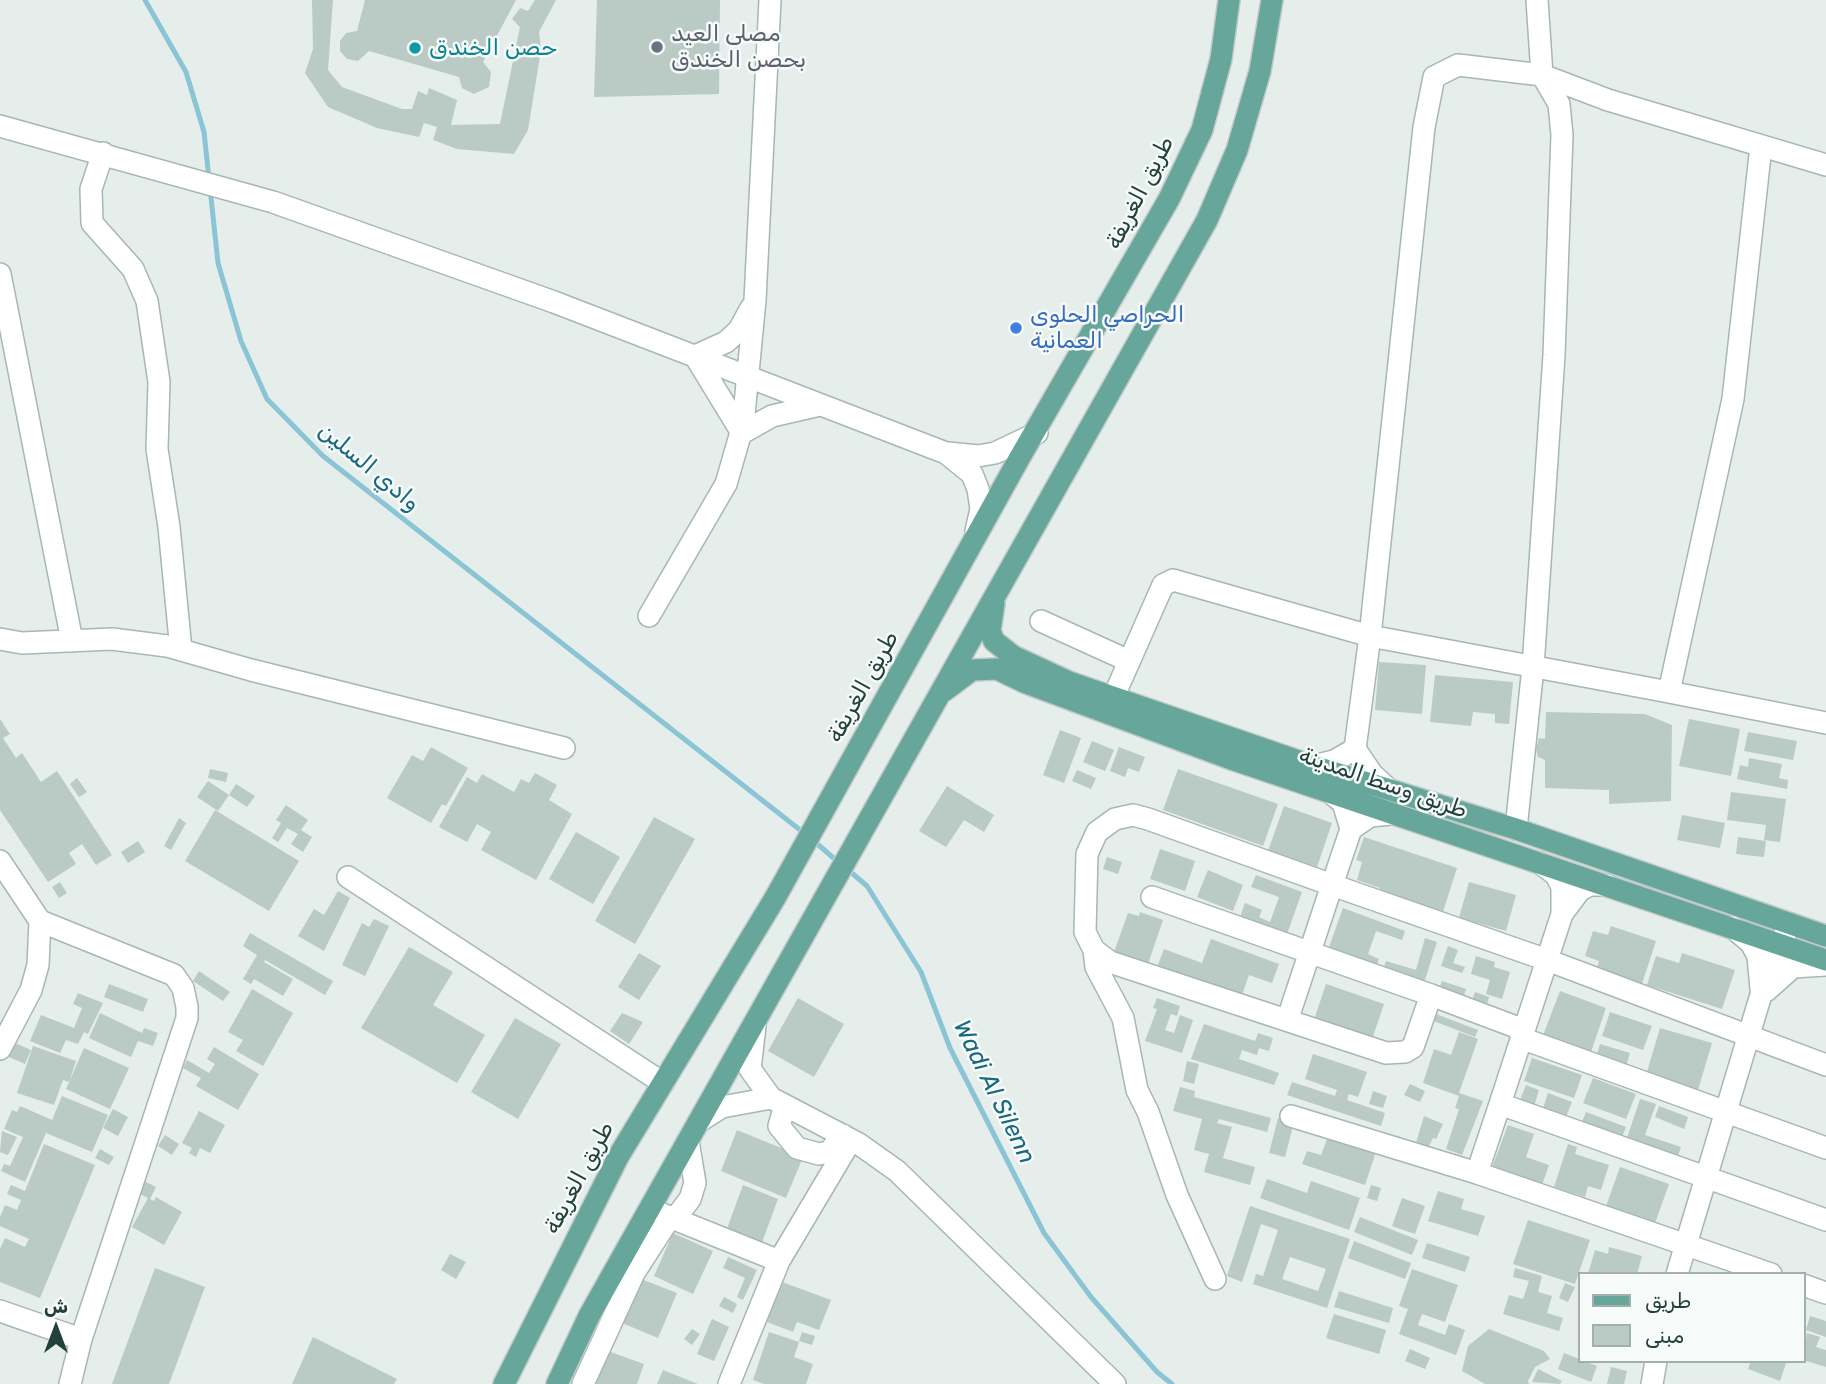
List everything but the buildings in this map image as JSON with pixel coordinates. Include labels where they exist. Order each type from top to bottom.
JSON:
[{"type":"main road","name":"طريق الغريفة","points":[[504,1384],[618,1157],[775,898],[1169,199],[1202,130],[1221,59],[1229,0]]},
{"type":"main road","points":[[557,1384],[589,1316],[1207,220],[1237,150],[1260,71],[1272,0]]},
{"type":"main road","name":"طريق وسط المدينة","points":[[997,593],[990,631],[994,641],[1032,665],[1114,698],[1313,766],[1385,786],[1516,829],[1826,936]]},
{"type":"main road","name":"طريق وسط المدينة","points":[[934,700],[972,670],[997,669],[1118,719],[1391,814],[1731,926],[1826,962]]},
{"type":"street","points":[[649,616],[726,484],[742,433],[755,300],[770,0]]},
{"type":"street","points":[[1516,829],[1534,667],[1554,355],[1562,135],[1559,104],[1542,75],[1537,0]]},
{"type":"street","points":[[1385,786],[1372,774],[1355,749],[1370,636],[1429,96],[1434,77],[1458,65],[1542,75],[1608,100],[1826,165]]},
{"type":"street","points":[[0,126],[134,161],[273,202],[554,302],[946,453],[978,456],[995,453],[1037,433]]},
{"type":"street","points":[[1669,692],[1733,399],[1761,146]]},
{"type":"street","points":[[103,153],[91,189],[92,223],[133,269],[147,301],[159,382],[157,449],[169,527],[181,650]]},
{"type":"street","points":[[0,274],[5,324],[72,641]]},
{"type":"street","points":[[695,356],[726,342],[748,316],[755,300]]},
{"type":"street","points":[[751,338],[772,375],[785,391]]},
{"type":"street","points":[[695,356],[742,433]]},
{"type":"street","points":[[742,433],[772,416],[821,405]]},
{"type":"street","points":[[946,453],[972,474],[978,489],[981,509],[972,547]]},
{"type":"street","points":[[1114,698],[1164,586],[1173,580],[1370,636],[1826,723]]},
{"type":"street","points":[[1041,621],[1129,661]]},
{"type":"street","points":[[0,639],[22,643],[139,641],[564,748]]},
{"type":"street","points":[[1313,766],[1334,761],[1355,749]]},
{"type":"street","points":[[1288,1018],[1350,829],[1343,803],[1331,793]]},
{"type":"street","points":[[1350,829],[1370,816],[1391,814]]},
{"type":"street","points":[[1215,1279],[1177,1195],[1148,1112],[1137,1090],[1123,1018],[1096,967],[1094,950],[1085,932],[1087,854],[1097,832],[1115,819],[1133,815],[1148,819],[1547,960],[1826,1065]]},
{"type":"street","points":[[0,861],[40,921],[174,975],[183,988],[187,1007],[187,1018],[82,1339],[70,1384]]},
{"type":"street","points":[[1477,1173],[1562,914],[1562,887],[1556,875],[1540,863]]},
{"type":"street","points":[[348,877],[663,1083]]},
{"type":"street","points":[[1562,914],[1580,890],[1590,885],[1607,885]]},
{"type":"street","points":[[1152,897],[1432,995],[1523,1034],[1826,1148]]},
{"type":"street","points":[[0,1049],[31,990],[38,965],[40,921]]},
{"type":"street","points":[[1677,1272],[1748,1035],[1789,924]]},
{"type":"street","points":[[1731,926],[1751,943],[1758,956],[1762,977],[1760,998]]},
{"type":"street","points":[[1094,950],[1110,961],[1395,1053],[1413,1046],[1432,995]]},
{"type":"street","points":[[1760,998],[1793,967],[1826,962]]},
{"type":"street","points":[[755,1024],[750,1069],[778,1102],[847,1137],[897,1171],[1115,1384]]},
{"type":"street","points":[[700,1121],[722,1107],[778,1102]]},
{"type":"street","points":[[778,1102],[779,1126],[797,1148],[819,1154],[829,1152],[847,1137]]},
{"type":"street","points":[[1500,1104],[1826,1220]]},
{"type":"street","points":[[1291,1116],[1477,1173],[1765,1272]]},
{"type":"street","points":[[729,1384],[779,1261],[847,1137]]},
{"type":"street","points":[[583,1384],[634,1273],[667,1222],[690,1199],[695,1183],[688,1141]]},
{"type":"street","points":[[650,1209],[779,1261]]},
{"type":"street","points":[[1805,1286],[1826,1293]]},
{"type":"street","points":[[0,1311],[82,1339]]},
{"type":"street","points":[[1652,1384],[1656,1363]]},
{"type":"waterway","name":"وادي السلين","points":[[145,0],[186,72],[204,132],[209,179]]},
{"type":"waterway","name":"وادي السلين","points":[[210,188],[218,263],[241,341],[267,399],[323,456],[804,833]]},
{"type":"waterway","name":"Wadi Al Silenn","points":[[814,841],[838,862]]},
{"type":"waterway","name":"Wadi Al Silenn","points":[[846,868],[867,886],[921,972],[950,1048],[1044,1233],[1091,1297],[1157,1372],[1172,1384]]},
{"type":"place","name":"مصلى العيد بحصن الخندق","points":[[657,47]]},
{"type":"place","name":"حصن الخندق","points":[[415,48]]},
{"type":"place","name":"الحراصي الحلوى العمانية","points":[[1016,328]]}]
